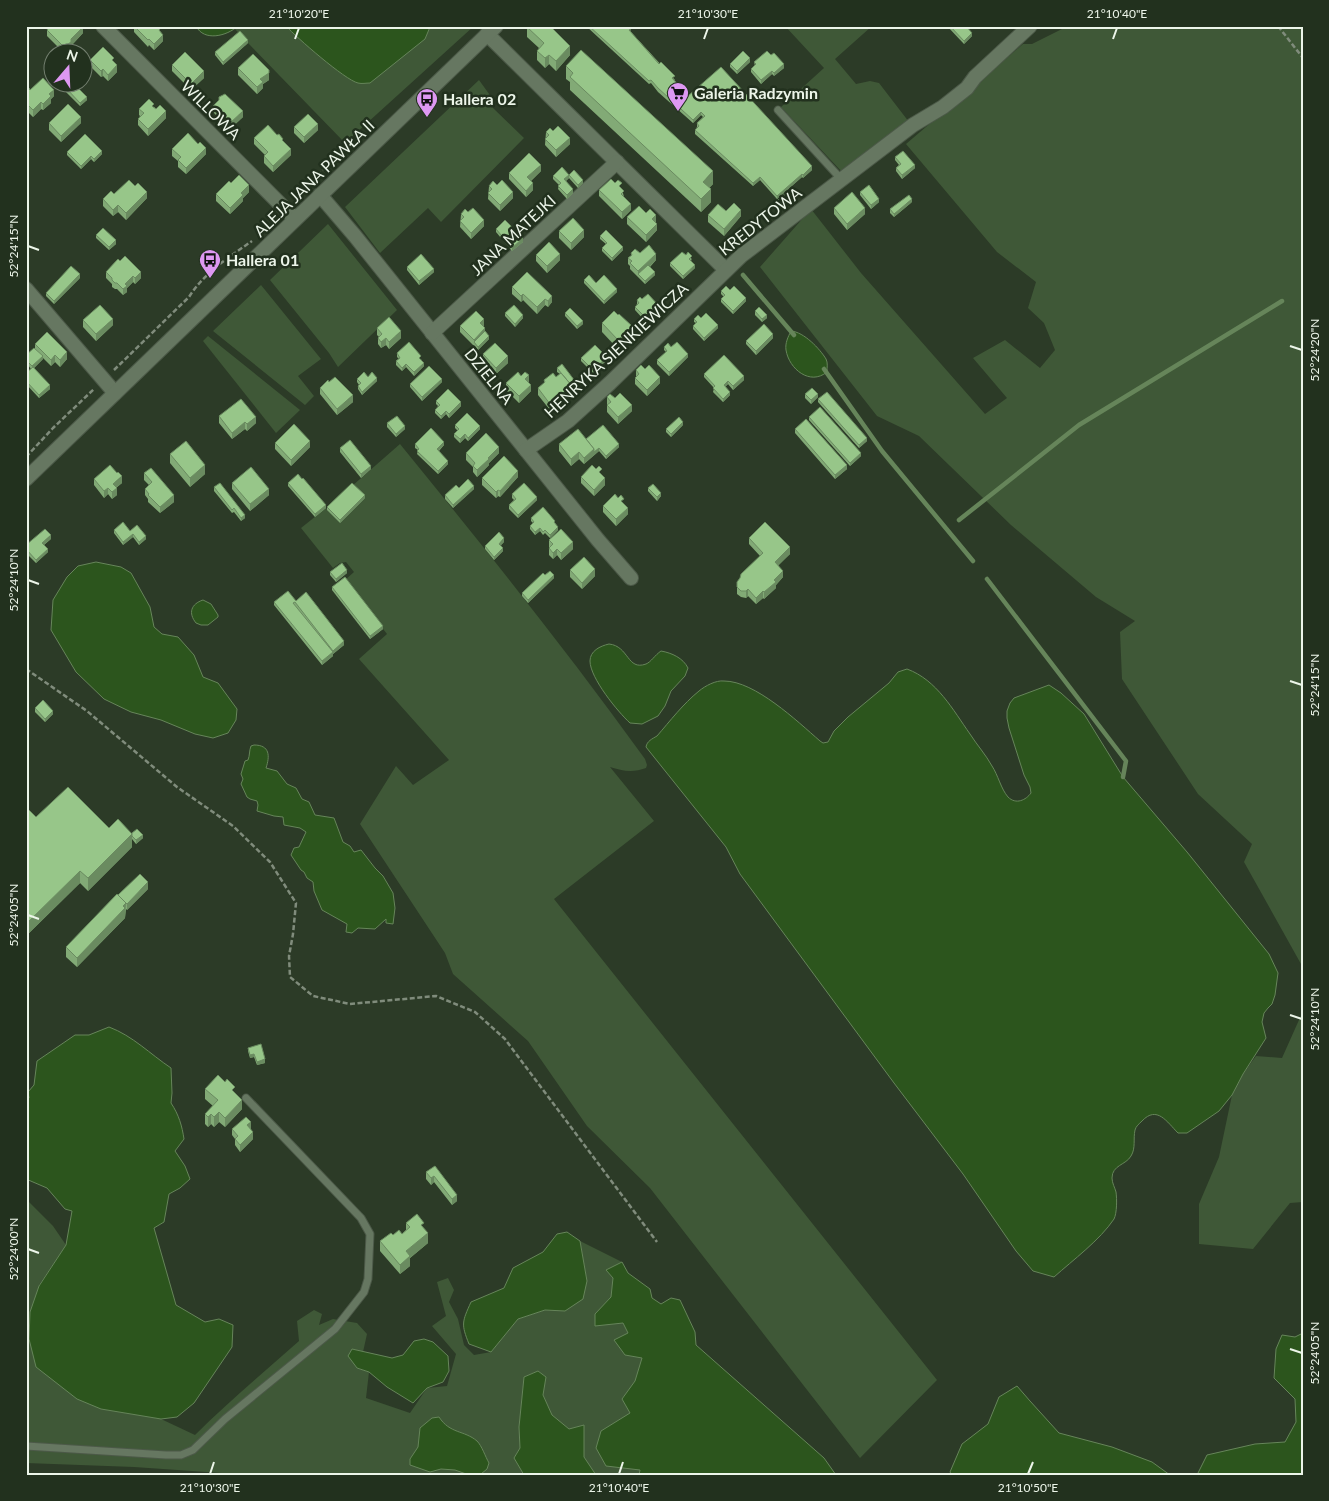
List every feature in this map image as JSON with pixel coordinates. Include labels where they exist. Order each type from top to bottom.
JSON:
[{"type":"street","name":"WILLOWA","points":[[102,26],[296,219]]},
{"type":"street","name":"KREDYTOWA","points":[[492,30],[617,162],[726,270],[740,256],[913,125],[943,107],[967,88],[975,77],[1030,26]]},
{"type":"street","name":"ALEJA JANA PAWŁA II","points":[[26,479],[492,30]]},
{"type":"street","name":"JANA MATEJKI","points":[[432,333],[617,162]]},
{"type":"street","name":"DZIELNA","points":[[320,195],[598,540],[631,578]]},
{"type":"street","name":"HENRYKA SIENKIEWICZA","points":[[526,450],[568,421],[596,396],[726,270]]},
{"type":"street","points":[[26,289],[116,393]]},
{"type":"lane","points":[[778,110],[842,180]]},
{"type":"lane","points":[[26,1446],[166,1455],[181,1455],[193,1450],[225,1419],[336,1330],[364,1292],[368,1279],[370,1234],[361,1218],[246,1098]]},
{"type":"path","points":[[1278,26],[1303,58]]},
{"type":"path","points":[[109,374],[189,297],[195,288],[228,256],[241,248]]},
{"type":"path","points":[[26,457],[99,384]]},
{"type":"path","points":[[26,670],[87,712],[177,787],[233,826],[270,862],[296,903],[289,956],[290,977],[313,996],[350,1004],[436,996],[475,1012],[505,1039],[657,1242]]},
{"type":"shaded area","points":[[196,26],[238,26],[222,35],[210,36],[204,34]]},
{"type":"shaded area","points":[[238,26],[286,26],[317,54],[346,76],[425,39],[430,26],[474,26],[345,143],[235,29]]},
{"type":"shaded area","points":[[286,26],[430,27],[425,39],[370,83],[358,83],[332,67]]},
{"type":"shaded area","points":[[785,26],[872,26],[835,59],[856,84],[870,81],[879,83],[909,122],[843,173],[781,107],[824,68]]},
{"type":"shaded area","points":[[1062,26],[1303,26],[1303,1011],[1301,964],[1244,862],[1252,844],[1198,794],[1122,679],[1120,632],[1135,621],[1096,597],[1011,525],[919,436],[877,416],[760,267],[811,209],[861,273],[985,414],[1007,398],[973,358],[1005,340],[1040,368],[1055,350],[1044,323],[1028,308],[1036,282],[997,252],[906,144],[1023,44],[1032,44],[1062,29]]},
{"type":"shaded area","points":[[479,80],[492,98],[493,108],[524,138],[441,222],[428,208],[380,253],[345,207]]},
{"type":"shaded area","points":[[328,224],[397,310],[338,367],[329,353],[270,280]]},
{"type":"shaded area","points":[[261,285],[321,359],[298,376],[314,396],[305,405],[213,331]]},
{"type":"shaded area","points":[[791,331],[801,334],[820,351],[827,361],[827,372],[814,377],[807,376],[796,369],[791,363],[786,350],[786,342]]},
{"type":"shaded area","points":[[208,336],[300,410],[276,433],[203,341]]},
{"type":"shaded area","points":[[400,444],[525,600],[645,759],[646,768],[637,771],[619,770],[610,767],[654,821],[554,899],[937,1380],[860,1458],[650,1188],[587,1126],[528,1041],[453,974],[445,953],[360,824],[396,766],[413,785],[449,760],[359,659],[387,634],[345,580],[354,572],[346,562],[340,563],[333,568],[301,528],[326,508],[340,523],[352,486]]},
{"type":"shaded area","points":[[96,562],[121,567],[131,573],[150,607],[154,627],[162,634],[178,637],[194,655],[203,677],[218,683],[237,709],[236,720],[228,733],[213,738],[195,734],[161,720],[131,712],[104,699],[76,672],[51,630],[53,600],[67,577],[78,566]]},
{"type":"shaded area","points":[[203,600],[211,604],[218,615],[208,625],[196,623],[192,616],[193,606]]},
{"type":"shaded area","points":[[609,644],[621,649],[635,664],[640,665],[650,662],[661,651],[677,656],[686,664],[688,668],[685,676],[671,691],[665,706],[658,716],[642,724],[630,723],[599,685],[591,668],[590,657],[596,649]]},
{"type":"shaded area","points":[[907,669],[927,680],[951,706],[990,762],[1006,794],[1014,801],[1024,799],[1031,793],[1009,728],[1007,711],[1010,703],[1014,698],[1049,685],[1061,693],[1084,714],[1123,777],[1187,852],[1269,954],[1278,973],[1275,995],[1272,1004],[1264,1013],[1262,1022],[1266,1038],[1232,1095],[1219,1111],[1187,1133],[1178,1133],[1166,1120],[1157,1115],[1147,1116],[1136,1127],[1131,1156],[1114,1170],[1113,1174],[1112,1180],[1117,1198],[1114,1219],[1094,1242],[1054,1277],[1033,1271],[1016,1251],[963,1174],[740,874],[726,847],[646,747],[693,696],[707,685],[721,681],[736,683],[762,695],[788,713],[820,741],[823,743],[828,742],[834,731],[848,717],[889,683],[898,672]]},
{"type":"shaded area","points":[[251,746],[263,747],[268,752],[266,768],[277,771],[287,784],[296,788],[302,799],[309,802],[315,815],[334,818],[343,842],[350,846],[354,852],[361,850],[383,876],[393,893],[395,908],[393,924],[386,923],[386,919],[375,929],[358,928],[352,933],[346,932],[347,924],[322,910],[314,891],[313,882],[307,878],[291,855],[294,848],[299,847],[306,832],[300,828],[284,825],[283,817],[257,811],[257,801],[247,797],[241,784],[243,779],[241,774],[245,761],[248,760]]},
{"type":"shaded area","points":[[1303,1011],[1303,1202],[1290,1203],[1253,1249],[1199,1244],[1199,1204],[1219,1157],[1232,1095],[1243,1074],[1256,1056],[1282,1058]]},
{"type":"shaded area","points":[[109,1027],[134,1040],[171,1068],[171,1103],[180,1121],[184,1139],[175,1151],[185,1166],[190,1179],[180,1188],[169,1194],[164,1222],[154,1228],[176,1305],[205,1322],[219,1319],[233,1325],[232,1347],[194,1403],[177,1417],[161,1419],[101,1409],[77,1399],[36,1367],[29,1339],[30,1312],[39,1286],[66,1245],[72,1211],[65,1209],[47,1188],[26,1179],[26,1100],[29,1098],[28,1092],[34,1085],[37,1061],[75,1035],[89,1035]]},
{"type":"shaded area","points":[[26,1199],[53,1226],[66,1245],[39,1285],[101,1409],[161,1419],[195,1435],[299,1341],[297,1321],[314,1310],[322,1314],[319,1325],[333,1319],[357,1323],[367,1334],[363,1352],[352,1349],[357,1368],[369,1372],[366,1398],[410,1413],[427,1388],[447,1386],[456,1354],[432,1326],[446,1316],[437,1282],[448,1278],[454,1290],[449,1302],[458,1319],[464,1345],[474,1355],[491,1352],[518,1319],[545,1310],[565,1311],[587,1281],[580,1241],[622,1262],[606,1270],[613,1278],[611,1297],[596,1314],[595,1325],[623,1323],[628,1333],[615,1341],[643,1358],[636,1381],[622,1399],[631,1413],[602,1431],[640,1470],[639,1475],[596,1475],[584,1457],[584,1425],[569,1430],[552,1415],[543,1395],[546,1377],[538,1371],[524,1377],[519,1427],[520,1448],[514,1458],[524,1475],[250,1475],[134,1467],[26,1463]]},
{"type":"shaded area","points":[[567,1232],[580,1241],[587,1281],[583,1299],[565,1311],[545,1310],[518,1319],[491,1352],[469,1344],[464,1323],[471,1302],[504,1288],[513,1268],[543,1252],[557,1234]]},
{"type":"shaded area","points":[[622,1262],[628,1273],[650,1289],[652,1298],[661,1304],[671,1298],[680,1300],[695,1332],[696,1345],[824,1458],[836,1475],[639,1475],[640,1470],[606,1466],[596,1448],[601,1431],[630,1413],[622,1399],[635,1381],[642,1358],[625,1355],[614,1340],[628,1333],[623,1323],[595,1326],[595,1314],[611,1297],[613,1278],[606,1270]]},
{"type":"shaded area","points":[[1303,1333],[1303,1475],[1197,1475],[1207,1455],[1255,1444],[1285,1442],[1296,1422],[1295,1399],[1274,1378],[1276,1349],[1282,1335],[1295,1337]]},
{"type":"shaded area","points":[[424,1339],[433,1342],[448,1356],[449,1371],[443,1382],[427,1388],[413,1403],[387,1387],[369,1372],[357,1368],[348,1356],[352,1349],[392,1358],[403,1355],[414,1341]]},
{"type":"shaded area","points":[[538,1371],[546,1377],[543,1395],[552,1415],[569,1429],[584,1425],[584,1457],[596,1475],[524,1475],[514,1458],[520,1448],[519,1427],[524,1377]]},
{"type":"shaded area","points":[[1017,1386],[1059,1433],[1112,1447],[1152,1462],[1170,1475],[952,1475],[950,1472],[962,1444],[988,1424],[999,1397]]},
{"type":"shaded area","points":[[439,1417],[452,1429],[479,1443],[489,1463],[487,1469],[481,1474],[469,1475],[455,1470],[441,1469],[430,1472],[410,1465],[410,1459],[418,1447],[420,1428],[432,1418]]},
{"type":"building","points":[[50,26],[83,27],[71,39],[71,42],[59,42],[47,30]]},
{"type":"building","points":[[134,26],[157,26],[163,35],[154,44]]},
{"type":"building","points":[[528,26],[550,26],[570,46],[556,61],[549,55],[545,58],[537,51],[544,43]]},
{"type":"building","points":[[589,26],[629,26],[631,29],[629,30],[659,64],[661,62],[675,76],[672,78],[688,96],[721,67],[812,166],[777,196],[760,177],[753,183],[695,130],[699,126],[697,123],[705,116],[701,112],[693,120],[651,80],[649,81]]},
{"type":"building","points":[[950,26],[966,26],[972,33],[964,41]]},
{"type":"building","points":[[240,31],[248,40],[223,62],[215,52]]},
{"type":"building","points":[[103,47],[114,58],[112,60],[117,65],[108,75],[103,69],[101,71],[92,62],[92,58]]},
{"type":"building","points":[[581,50],[713,171],[703,182],[711,189],[701,199],[570,77],[573,73],[566,66]]},
{"type":"building","points":[[743,51],[750,58],[737,71],[730,64]]},
{"type":"building","points":[[767,51],[771,55],[774,53],[784,64],[774,73],[772,71],[761,80],[751,69],[756,64],[754,62]]},
{"type":"building","points":[[185,52],[204,71],[191,84],[172,65]]},
{"type":"building","points":[[253,54],[269,70],[269,73],[260,79],[263,82],[257,87],[238,68]]},
{"type":"building","points":[[42,79],[42,92],[52,92],[49,94],[51,96],[33,110],[26,103],[26,90],[29,88],[30,90]]},
{"type":"building","points":[[70,92],[82,92],[87,97],[80,103]]},
{"type":"building","points":[[225,94],[243,111],[230,123],[213,106],[219,100],[219,97]]},
{"type":"building","points":[[149,99],[154,104],[152,106],[156,109],[160,105],[166,111],[148,129],[138,119],[144,113],[139,109]]},
{"type":"building","points":[[68,104],[81,117],[61,136],[49,123]]},
{"type":"building","points":[[308,114],[318,124],[304,137],[294,127]]},
{"type":"building","points":[[268,125],[277,135],[279,134],[291,149],[273,166],[264,156],[268,152],[254,138]]},
{"type":"building","points":[[558,126],[570,138],[556,150],[545,139],[549,135],[546,132],[550,128],[553,131]]},
{"type":"building","points":[[188,133],[198,144],[200,142],[206,148],[186,168],[178,160],[181,157],[172,149]]},
{"type":"building","points":[[85,134],[102,151],[94,159],[91,156],[81,166],[67,152]]},
{"type":"building","points":[[903,151],[915,165],[902,175],[896,168],[901,164],[895,157]]},
{"type":"building","points":[[529,153],[541,165],[527,177],[533,183],[526,191],[509,173]]},
{"type":"building","points":[[562,167],[569,175],[564,179],[573,189],[567,195],[558,186],[561,183],[553,176]]},
{"type":"building","points":[[574,170],[583,180],[578,185],[569,175]]},
{"type":"building","points":[[239,175],[249,185],[241,193],[243,195],[230,208],[216,194],[229,181],[231,183]]},
{"type":"building","points":[[611,179],[615,183],[618,180],[622,183],[619,186],[624,191],[621,194],[631,204],[622,212],[599,190]]},
{"type":"building","points":[[129,180],[135,186],[138,183],[147,192],[126,213],[118,205],[113,210],[103,199],[111,191],[114,194]]},
{"type":"building","points":[[502,180],[513,192],[500,205],[488,193],[492,189],[489,186],[493,181],[497,185]]},
{"type":"building","points":[[869,185],[879,199],[871,205],[860,192]]},
{"type":"building","points":[[852,192],[865,208],[847,224],[834,208]]},
{"type":"building","points":[[786,193],[789,198],[781,204],[778,200]]},
{"type":"building","points":[[909,195],[912,199],[894,214],[890,209]]},
{"type":"building","points":[[734,203],[741,210],[724,229],[708,215],[718,204],[726,211]]},
{"type":"building","points":[[639,206],[646,213],[650,209],[656,215],[652,219],[657,224],[646,235],[627,217]]},
{"type":"building","points":[[473,208],[484,220],[471,233],[460,221],[464,217],[461,214],[465,209],[468,212]]},
{"type":"building","points":[[573,218],[584,230],[571,243],[559,231]]},
{"type":"building","points":[[505,220],[523,238],[512,248],[496,229]]},
{"type":"building","points":[[103,228],[116,240],[109,247],[96,235]]},
{"type":"building","points":[[606,230],[623,247],[612,258],[602,248],[607,243],[600,236]]},
{"type":"building","points":[[549,242],[560,254],[547,266],[536,255]]},
{"type":"building","points":[[649,245],[656,254],[638,271],[628,258],[635,249],[640,253]]},
{"type":"building","points":[[682,252],[686,255],[688,252],[692,256],[689,259],[695,265],[683,276],[670,263]]},
{"type":"building","points":[[421,254],[434,269],[419,281],[407,267]]},
{"type":"building","points":[[125,256],[141,272],[135,278],[133,276],[123,289],[106,272],[118,259],[120,261]]},
{"type":"building","points":[[648,265],[655,272],[645,281],[638,274]]},
{"type":"building","points":[[71,266],[80,274],[54,301],[46,293]]},
{"type":"building","points":[[527,272],[552,296],[548,301],[545,299],[537,307],[512,287]]},
{"type":"building","points":[[589,275],[596,283],[604,275],[617,289],[604,301],[584,280]]},
{"type":"building","points":[[726,286],[730,290],[734,286],[746,298],[733,311],[721,299],[725,295],[721,291]]},
{"type":"building","points":[[648,294],[659,306],[646,318],[635,307],[639,303],[637,300],[640,297],[642,299]]},
{"type":"building","points":[[100,305],[113,319],[96,334],[83,320]]},
{"type":"building","points":[[514,305],[523,315],[515,324],[505,313]]},
{"type":"building","points":[[759,307],[767,315],[762,319],[755,311]]},
{"type":"building","points":[[570,308],[583,321],[577,326],[565,313]]},
{"type":"building","points":[[476,311],[484,319],[480,323],[485,328],[474,340],[460,326]]},
{"type":"building","points":[[614,311],[632,326],[618,340],[602,323]]},
{"type":"building","points":[[706,313],[718,325],[704,338],[693,326],[697,322],[694,319],[698,315],[701,318]]},
{"type":"building","points":[[389,317],[401,331],[389,342],[386,338],[381,342],[378,338],[382,334],[377,328]]},
{"type":"building","points":[[764,324],[773,334],[756,351],[746,341]]},
{"type":"building","points":[[485,331],[489,336],[478,347],[474,342]]},
{"type":"building","points":[[47,332],[67,352],[60,360],[55,355],[51,360],[35,344]]},
{"type":"building","points":[[409,342],[421,356],[419,358],[424,363],[414,372],[406,364],[402,368],[396,361],[400,358],[397,353]]},
{"type":"building","points":[[677,342],[688,354],[669,372],[657,360],[667,351],[664,347],[668,343],[671,347]]},
{"type":"building","points":[[495,343],[508,356],[496,368],[483,354]]},
{"type":"building","points":[[595,345],[607,357],[593,370],[581,358]]},
{"type":"building","points":[[34,348],[43,356],[32,366],[28,362],[26,364],[26,355]]},
{"type":"building","points":[[724,355],[744,376],[733,386],[728,381],[724,385],[730,392],[723,399],[704,374]]},
{"type":"building","points":[[562,364],[578,385],[572,390],[572,386],[557,368]]},
{"type":"building","points":[[641,365],[645,369],[649,365],[660,377],[647,390],[635,378],[639,374],[636,370]]},
{"type":"building","points":[[429,366],[442,379],[422,397],[410,384]]},
{"type":"building","points":[[33,367],[50,385],[39,395],[26,381],[26,373]]},
{"type":"building","points":[[364,372],[368,377],[372,372],[377,378],[362,392],[358,386],[361,383],[357,379]]},
{"type":"building","points":[[518,372],[521,376],[525,372],[529,375],[525,379],[531,385],[519,396],[506,383]]},
{"type":"building","points":[[553,373],[556,377],[561,373],[572,386],[550,404],[538,388]]},
{"type":"building","points":[[335,377],[353,395],[337,409],[320,388],[328,380],[329,382]]},
{"type":"building","points":[[812,388],[818,394],[811,400],[805,394]]},
{"type":"building","points":[[448,389],[461,402],[449,414],[446,411],[441,416],[435,410],[440,405],[436,401]]},
{"type":"building","points":[[827,392],[867,438],[859,445],[818,399]]},
{"type":"building","points":[[620,393],[632,405],[618,417],[607,405],[611,402],[607,397],[610,394],[615,398]]},
{"type":"building","points":[[241,399],[256,417],[247,424],[245,422],[232,433],[219,416]]},
{"type":"building","points":[[820,407],[861,453],[850,463],[809,417]]},
{"type":"building","points":[[467,413],[480,426],[468,438],[465,434],[460,439],[454,434],[459,429],[455,425]]},
{"type":"building","points":[[397,416],[405,426],[396,434],[387,423]]},
{"type":"building","points":[[679,417],[683,422],[671,434],[666,429]]},
{"type":"building","points":[[806,419],[847,465],[835,475],[795,429]]},
{"type":"building","points":[[294,424],[310,441],[291,460],[275,443]]},
{"type":"building","points":[[603,425],[619,444],[606,456],[599,448],[594,452],[594,449],[586,439]]},
{"type":"building","points":[[431,428],[444,442],[437,449],[448,461],[438,471],[417,451],[419,449],[415,444]]},
{"type":"building","points":[[578,429],[594,449],[584,458],[579,452],[571,459],[559,444]]},
{"type":"building","points":[[486,433],[499,447],[477,470],[473,466],[475,463],[466,453]]},
{"type":"building","points":[[350,440],[371,466],[361,474],[340,448]]},
{"type":"building","points":[[186,441],[205,465],[190,478],[170,454]]},
{"type":"building","points":[[504,456],[518,471],[500,491],[496,492],[482,478]]},
{"type":"building","points":[[110,465],[122,476],[113,484],[117,488],[112,492],[108,488],[104,491],[94,479]]},
{"type":"building","points":[[592,465],[596,469],[599,466],[602,469],[599,472],[605,478],[594,490],[581,477]]},
{"type":"building","points":[[251,467],[269,489],[250,504],[232,483]]},
{"type":"building","points":[[151,468],[174,495],[160,507],[148,495],[145,489],[152,482],[144,473]]},
{"type":"building","points":[[298,474],[326,505],[315,514],[288,483]]},
{"type":"building","points":[[468,479],[474,486],[453,505],[445,495],[456,485],[459,488]]},
{"type":"building","points":[[220,483],[245,515],[241,518],[234,508],[232,510],[214,487]]},
{"type":"building","points":[[352,483],[365,495],[340,520],[327,507]]},
{"type":"building","points":[[524,483],[537,497],[518,515],[509,505],[516,499],[512,494]]},
{"type":"building","points":[[653,484],[661,493],[657,497],[648,488]]},
{"type":"building","points":[[615,494],[618,498],[621,495],[624,499],[621,501],[628,508],[616,519],[603,506]]},
{"type":"building","points":[[543,507],[558,527],[550,535],[545,530],[543,532],[540,528],[535,532],[530,526],[534,522],[531,518]]},
{"type":"building","points":[[123,522],[130,531],[137,525],[146,536],[139,542],[133,534],[123,542],[114,530]]},
{"type":"building","points":[[765,522],[790,547],[775,562],[783,571],[774,580],[776,582],[756,598],[748,589],[741,591],[737,587],[737,582],[741,574],[763,553],[749,538]]},
{"type":"building","points":[[45,529],[51,535],[42,543],[48,549],[36,560],[26,549],[26,545]]},
{"type":"building","points":[[561,529],[573,542],[561,553],[557,549],[553,553],[549,548],[553,544],[549,540]]},
{"type":"building","points":[[499,532],[504,538],[499,544],[503,548],[494,557],[485,546]]},
{"type":"building","points":[[584,557],[595,569],[582,583],[570,570]]},
{"type":"building","points":[[342,563],[347,570],[336,579],[330,572]]},
{"type":"building","points":[[550,571],[554,575],[528,600],[522,593],[543,573],[545,575]]},
{"type":"building","points":[[345,577],[383,626],[370,636],[332,587]]},
{"type":"building","points":[[288,591],[296,601],[306,592],[344,641],[333,651],[295,602],[293,603],[333,652],[322,661],[274,602]]},
{"type":"building","points":[[43,700],[53,711],[45,719],[35,708]]},
{"type":"building","points":[[68,787],[109,828],[118,819],[132,834],[88,878],[80,871],[26,924],[26,807],[36,817]]},
{"type":"building","points":[[137,829],[143,835],[136,840],[132,833]]},
{"type":"building","points":[[140,874],[148,882],[127,904],[118,895]]},
{"type":"building","points":[[117,894],[126,903],[123,906],[125,908],[77,958],[66,947]]},
{"type":"building","points":[[261,1044],[265,1059],[257,1062],[254,1054],[250,1055],[248,1048]]},
{"type":"building","points":[[218,1075],[225,1082],[227,1079],[235,1087],[232,1090],[242,1100],[225,1118],[219,1112],[214,1117],[211,1114],[208,1117],[205,1114],[218,1100],[205,1089]]},
{"type":"building","points":[[246,1117],[251,1122],[247,1125],[253,1132],[240,1145],[235,1139],[238,1136],[232,1129]]},
{"type":"building","points":[[435,1166],[457,1195],[452,1199],[434,1176],[431,1178],[426,1172]]},
{"type":"building","points":[[417,1214],[424,1223],[421,1225],[428,1233],[406,1251],[410,1256],[400,1265],[380,1241],[399,1230],[402,1234],[410,1227],[406,1223]]},
{"type":"waterway","points":[[743,275],[794,335]]},
{"type":"waterway","points":[[959,520],[1079,425],[1282,301]]},
{"type":"waterway","points":[[824,369],[882,451],[973,561]]},
{"type":"waterway","points":[[987,579],[1126,761],[1123,777]]},
{"type":"place","name":"Galeria Radzymin","points":[[678,112]]},
{"type":"place","name":"Hallera 02","points":[[427,118]]},
{"type":"place","name":"Hallera 01","points":[[210,279]]}]
